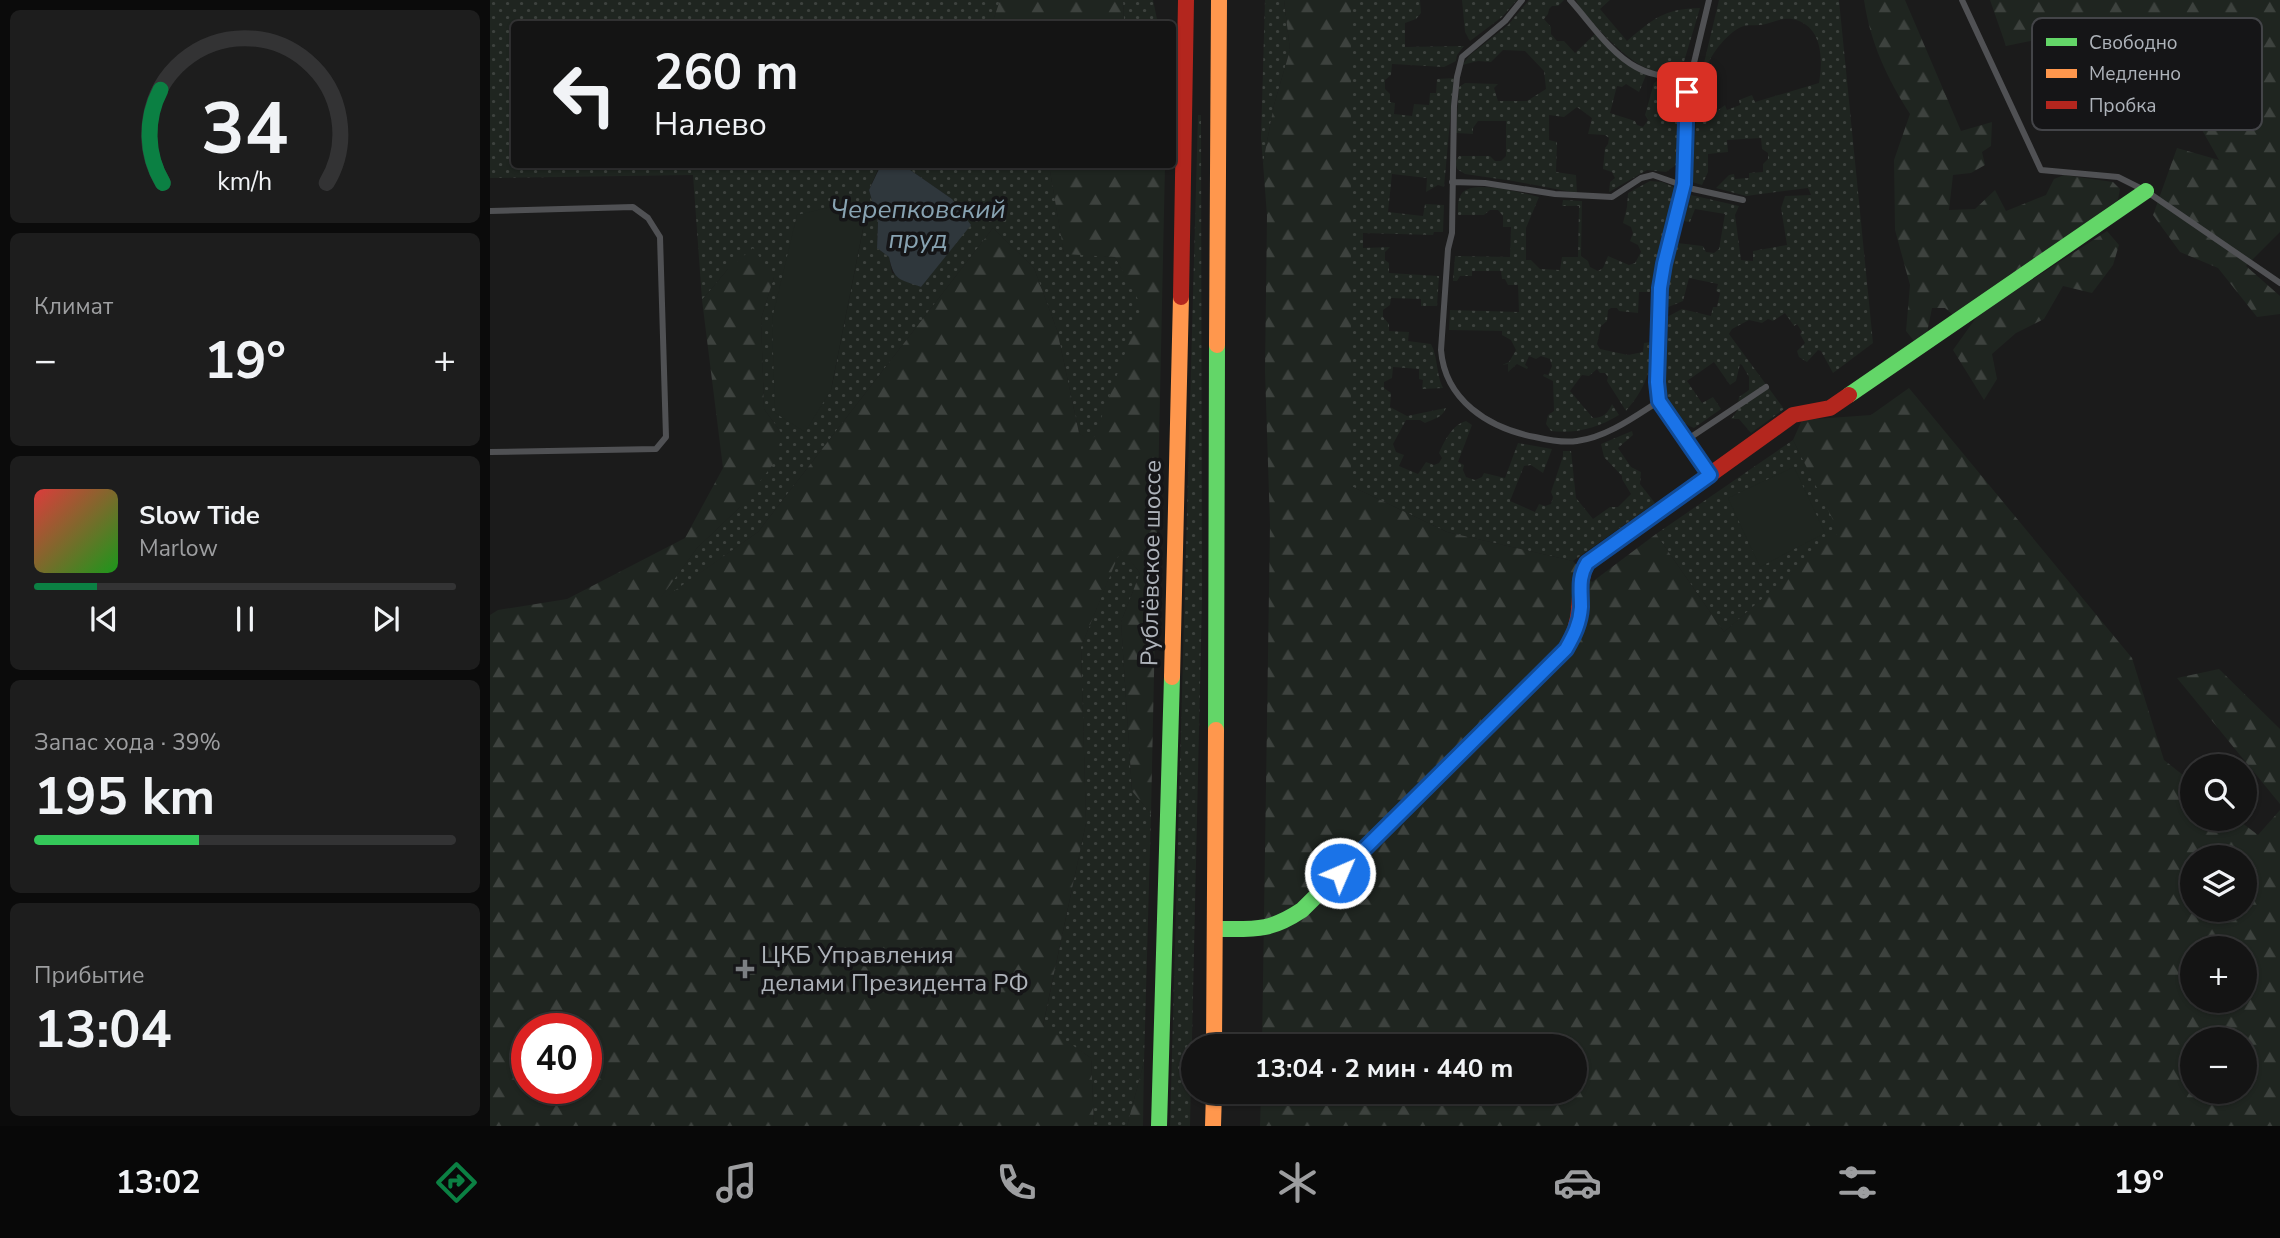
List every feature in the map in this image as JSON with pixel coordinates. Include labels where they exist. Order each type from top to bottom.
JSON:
[{"type":"main road","name":"Рублёвское шоссе","points":[[1159,1126],[1166,928],[1186,0]]},
{"type":"main road","points":[[1214,1034],[1219,0]]},
{"type":"main road","points":[[1216,929],[1259,929],[1283,923],[1302,910],[1566,649],[1576,632],[1581,608],[1580,575],[1587,563],[1793,415],[1807,409],[1819,411],[1830,408],[2146,191]]},
{"type":"main road","points":[[1213,1126],[1214,1104]]},
{"type":"lane","points":[[1522,0],[1505,22],[1462,57],[1457,77],[1452,233],[1448,249],[1442,365],[1447,378],[1465,404],[1478,416],[1525,435],[1549,440],[1576,442],[1599,435],[1659,401]]},
{"type":"lane","points":[[1570,0],[1625,60],[1658,75],[1689,81]]},
{"type":"lane","points":[[1709,0],[1689,81],[1684,184],[1660,288],[1657,382],[1659,401],[1710,475]]},
{"type":"lane","points":[[1962,0],[2041,170],[2118,177],[2146,191],[2280,284]]},
{"type":"lane","points":[[1452,182],[1485,183],[1555,194],[1612,197],[1642,178],[1653,175],[1743,200]]},
{"type":"lane","points":[[490,211],[633,207],[649,218],[660,237],[666,436],[656,449],[490,452]]},
{"type":"lane","points":[[1685,441],[1766,387]]},
{"type":"green space","points":[[490,0],[1000,0],[993,21],[511,21],[511,168],[879,168],[869,190],[878,222],[877,248],[889,257],[892,273],[921,287],[930,273],[952,199],[907,168],[1050,168],[1064,253],[1115,257],[1143,307],[1092,444],[1079,433],[1057,330],[1034,268],[993,228],[758,532],[655,605],[697,548],[739,508],[782,434],[764,409],[761,319],[774,277],[728,269],[702,300],[693,175],[490,178]],"holes":[[[852,202],[864,224],[831,390]]]},
{"type":"green space","points":[[1000,0],[1123,0],[1124,21],[993,21]]},
{"type":"green space","points":[[1123,0],[1153,0],[1157,21],[1124,21]]},
{"type":"green space","points":[[1265,0],[1284,0],[1290,50],[1274,105],[1263,163],[1261,138]]},
{"type":"green space","points":[[1284,0],[1351,0],[1351,486],[1447,532],[1573,561],[1592,582],[1656,534],[1724,632],[1839,532],[1793,440],[1802,420],[1871,415],[1909,388],[2132,658],[2164,760],[2180,773],[2180,831],[2253,831],[2258,835],[2280,810],[2280,1126],[1260,1126],[1261,1104],[1587,1104],[1587,1034],[1262,1034],[1270,525],[1265,371],[1267,216],[1263,163],[1274,105],[1290,50]]},
{"type":"green space","points":[[1351,0],[1420,0],[1421,13],[1416,19],[1405,23],[1405,47],[1464,46],[1456,61],[1444,67],[1392,64],[1391,75],[1385,80],[1390,102],[1395,103],[1394,114],[1412,116],[1414,104],[1429,105],[1430,93],[1436,93],[1437,79],[1454,78],[1444,187],[1438,185],[1426,192],[1427,178],[1392,174],[1388,212],[1423,216],[1425,204],[1444,205],[1443,232],[1434,232],[1433,235],[1363,233],[1363,248],[1390,247],[1385,252],[1389,273],[1439,276],[1437,306],[1421,306],[1421,299],[1391,298],[1390,305],[1383,310],[1389,331],[1409,332],[1408,341],[1431,344],[1443,388],[1422,389],[1423,380],[1419,379],[1419,369],[1393,367],[1392,378],[1384,382],[1384,388],[1391,393],[1390,407],[1407,416],[1446,408],[1440,416],[1425,423],[1420,420],[1406,420],[1393,444],[1396,452],[1404,455],[1399,466],[1418,474],[1426,462],[1434,465],[1439,463],[1442,458],[1439,453],[1446,438],[1453,429],[1466,421],[1472,425],[1458,462],[1464,465],[1466,477],[1475,480],[1484,473],[1505,478],[1518,443],[1552,449],[1543,473],[1531,465],[1524,466],[1510,501],[1535,512],[1539,504],[1551,504],[1551,492],[1563,451],[1571,451],[1576,498],[1593,519],[1610,507],[1618,507],[1631,494],[1622,476],[1604,457],[1601,444],[1632,431],[1633,435],[1618,448],[1631,467],[1641,472],[1640,484],[1655,503],[1573,561],[1447,532],[1351,486]]},
{"type":"green space","points":[[1462,0],[1517,0],[1502,17],[1470,41],[1465,32]]},
{"type":"green space","points":[[1529,0],[1564,0],[1558,6],[1552,6],[1544,19],[1557,41],[1564,41],[1575,53],[1596,33],[1646,75],[1639,92],[1626,84],[1617,86],[1610,113],[1635,121],[1643,127],[1648,120],[1645,115],[1654,83],[1660,79],[1679,88],[1676,165],[1666,172],[1647,170],[1609,192],[1610,182],[1615,178],[1612,172],[1603,169],[1609,138],[1605,135],[1588,134],[1592,118],[1577,107],[1564,117],[1549,115],[1549,140],[1557,142],[1556,172],[1576,175],[1577,193],[1465,174],[1457,169],[1455,162],[1459,156],[1490,156],[1495,161],[1501,161],[1506,156],[1506,121],[1478,121],[1473,128],[1473,134],[1456,133],[1459,87],[1465,83],[1498,84],[1494,88],[1498,101],[1527,101],[1546,89],[1544,71],[1525,51],[1503,50],[1491,62],[1478,61],[1462,65],[1470,55],[1508,25]]},
{"type":"green space","points":[[1576,0],[1610,0],[1600,9],[1627,41],[1660,16],[1677,10],[1700,8],[1680,75],[1651,70],[1635,61],[1615,46]]},
{"type":"green space","points":[[1719,0],[1839,0],[1873,343],[1833,373],[1821,351],[1818,350],[1807,362],[1799,357],[1797,351],[1805,343],[1800,334],[1802,332],[1785,313],[1773,321],[1768,319],[1762,323],[1749,320],[1732,329],[1729,334],[1784,409],[1751,433],[1739,419],[1731,419],[1737,411],[1739,397],[1749,390],[1749,377],[1740,364],[1736,381],[1730,385],[1714,362],[1687,381],[1702,403],[1713,397],[1721,409],[1694,428],[1682,421],[1667,396],[1663,363],[1665,318],[1682,309],[1711,316],[1713,307],[1717,307],[1720,293],[1716,291],[1718,284],[1689,278],[1683,301],[1666,308],[1666,289],[1677,243],[1703,246],[1706,252],[1714,253],[1719,249],[1725,214],[1695,209],[1690,222],[1683,221],[1691,195],[1739,206],[1735,215],[1741,260],[1753,261],[1753,251],[1787,245],[1781,208],[1785,196],[1811,195],[1808,188],[1746,196],[1716,188],[1729,175],[1734,174],[1735,179],[1749,178],[1749,173],[1763,172],[1768,153],[1762,149],[1761,138],[1727,140],[1728,152],[1708,154],[1708,172],[1702,185],[1692,182],[1696,119],[1705,120],[1725,105],[1727,110],[1740,105],[1739,100],[1752,95],[1755,102],[1819,83],[1821,64],[1819,44],[1810,28],[1792,19],[1780,20],[1744,26],[1733,32],[1720,44],[1710,59],[1705,82],[1699,84]]},
{"type":"green space","points":[[1864,0],[1905,0],[1961,131],[1992,122],[1991,146],[1982,152],[1985,165],[1971,173],[1953,175],[1949,210],[1975,209],[1995,190],[2006,211],[2046,195],[2054,179],[2064,175],[2113,182],[2120,189],[2118,200],[1954,316],[1945,308],[1932,308],[1927,333],[1914,341],[1906,331],[1910,285],[1895,230],[1894,160],[1910,114],[1881,59],[1870,30]]},
{"type":"green space","points":[[1990,0],[2280,0],[2280,232],[2246,266],[2280,296],[2280,314],[2257,317],[2218,268],[2180,252],[2153,215],[2177,148],[2219,160],[2202,130],[2262,130],[2262,18],[2032,18],[2032,41],[2006,46]]},
{"type":"green space","points":[[1198,115],[1201,115],[1202,599],[1192,1034],[1181,1034],[1181,1104],[1191,1104],[1190,1126],[1170,1126]]},
{"type":"green space","points":[[1050,168],[1165,168],[1151,814],[1132,791],[1121,622],[1140,573],[1121,549],[1081,647],[1086,823],[1043,1025],[1091,1058],[1094,1126],[490,1126],[490,615],[498,610],[567,599],[685,538],[723,468],[702,300],[728,269],[753,248],[774,277],[761,319],[764,409],[782,434],[775,462],[739,508],[697,548],[657,603],[758,532],[993,228],[1034,268],[1057,330],[1079,433],[1092,443],[1142,307],[1115,257],[1064,254]]},
{"type":"green space","points":[[1650,181],[1662,182],[1676,188],[1677,194],[1656,260],[1650,292],[1639,292],[1638,313],[1619,311],[1617,308],[1608,310],[1607,321],[1601,326],[1597,344],[1600,349],[1628,355],[1643,352],[1644,343],[1651,342],[1646,379],[1626,411],[1607,381],[1605,373],[1600,373],[1597,369],[1589,376],[1582,375],[1570,391],[1593,418],[1605,414],[1612,404],[1619,415],[1586,429],[1551,431],[1546,424],[1548,415],[1554,411],[1553,381],[1543,376],[1548,375],[1552,366],[1550,359],[1529,356],[1525,365],[1527,369],[1517,364],[1508,372],[1508,364],[1502,365],[1509,362],[1516,350],[1511,340],[1502,335],[1502,331],[1449,330],[1450,310],[1519,312],[1518,285],[1508,285],[1505,279],[1502,279],[1501,271],[1472,271],[1472,276],[1460,276],[1457,281],[1453,281],[1455,256],[1510,257],[1511,227],[1503,227],[1503,216],[1498,210],[1490,210],[1484,215],[1458,215],[1459,198],[1468,189],[1477,187],[1499,188],[1539,197],[1526,228],[1526,260],[1531,260],[1540,269],[1560,270],[1562,257],[1578,257],[1579,206],[1562,206],[1563,200],[1582,201],[1581,256],[1588,261],[1590,267],[1598,271],[1603,268],[1608,256],[1629,265],[1635,263],[1641,252],[1638,245],[1630,241],[1633,233],[1631,227],[1623,223],[1628,193]]},
{"type":"green space","points":[[852,202],[864,224],[831,390],[805,432],[775,413],[772,319],[797,215]]},
{"type":"green space","points":[[2107,231],[2119,245],[2113,265],[2092,293],[2063,286],[2044,319],[2016,333],[1992,354],[1997,379],[1984,400],[1953,350],[1978,315]]},
{"type":"green space","points":[[1793,440],[1840,532],[1724,632],[1656,534]]},
{"type":"green space","points":[[1794,467],[1825,533],[1760,567],[1728,498]]},
{"type":"green space","points":[[1121,548],[1140,573],[1121,622],[1132,791],[1151,814],[1144,1062],[1127,1126],[1094,1126],[1091,1058],[1043,1026],[1086,823],[1081,647]]},
{"type":"green space","points":[[2219,669],[2280,729],[2280,804],[2257,776],[2257,754],[2239,754],[2177,678]]},
{"type":"green space","points":[[1144,1062],[1143,1126],[1127,1126]]},
{"type":"water","name":"Черепковский пруд","points":[[880,168],[907,168],[952,199],[971,225],[921,287],[899,278],[893,271],[889,257],[877,248],[878,222],[869,190]]},
{"type":"traffic: fast","points":[[1849,395],[2146,191]]},
{"type":"traffic: fast","points":[[1216,730],[1217,345]]},
{"type":"traffic: fast","points":[[1216,929],[1261,928],[1280,922],[1302,910],[1566,649],[1571,640]]},
{"type":"traffic: fast","points":[[1159,1126],[1172,677]]},
{"type":"traffic: slow","points":[[1217,345],[1219,0]]},
{"type":"traffic: slow","points":[[1172,677],[1181,297]]},
{"type":"traffic: slow","points":[[1214,1034],[1216,730]]},
{"type":"traffic: slow","points":[[1213,1126],[1214,1104]]},
{"type":"traffic: jam","points":[[1181,297],[1186,0]]},
{"type":"traffic: jam","points":[[1571,640],[1578,619],[1581,582],[1587,563],[1793,415],[1830,408],[1849,395]]},
{"type":"place","name":"ЦКБ Управления делами Президента РФ","points":[[745,969]]},
{"type":"route","points":[[1340,873],[1566,649],[1576,632],[1581,608],[1580,575],[1587,563],[1710,475],[1659,401],[1657,382],[1660,288],[1684,184],[1687,92]]}]
